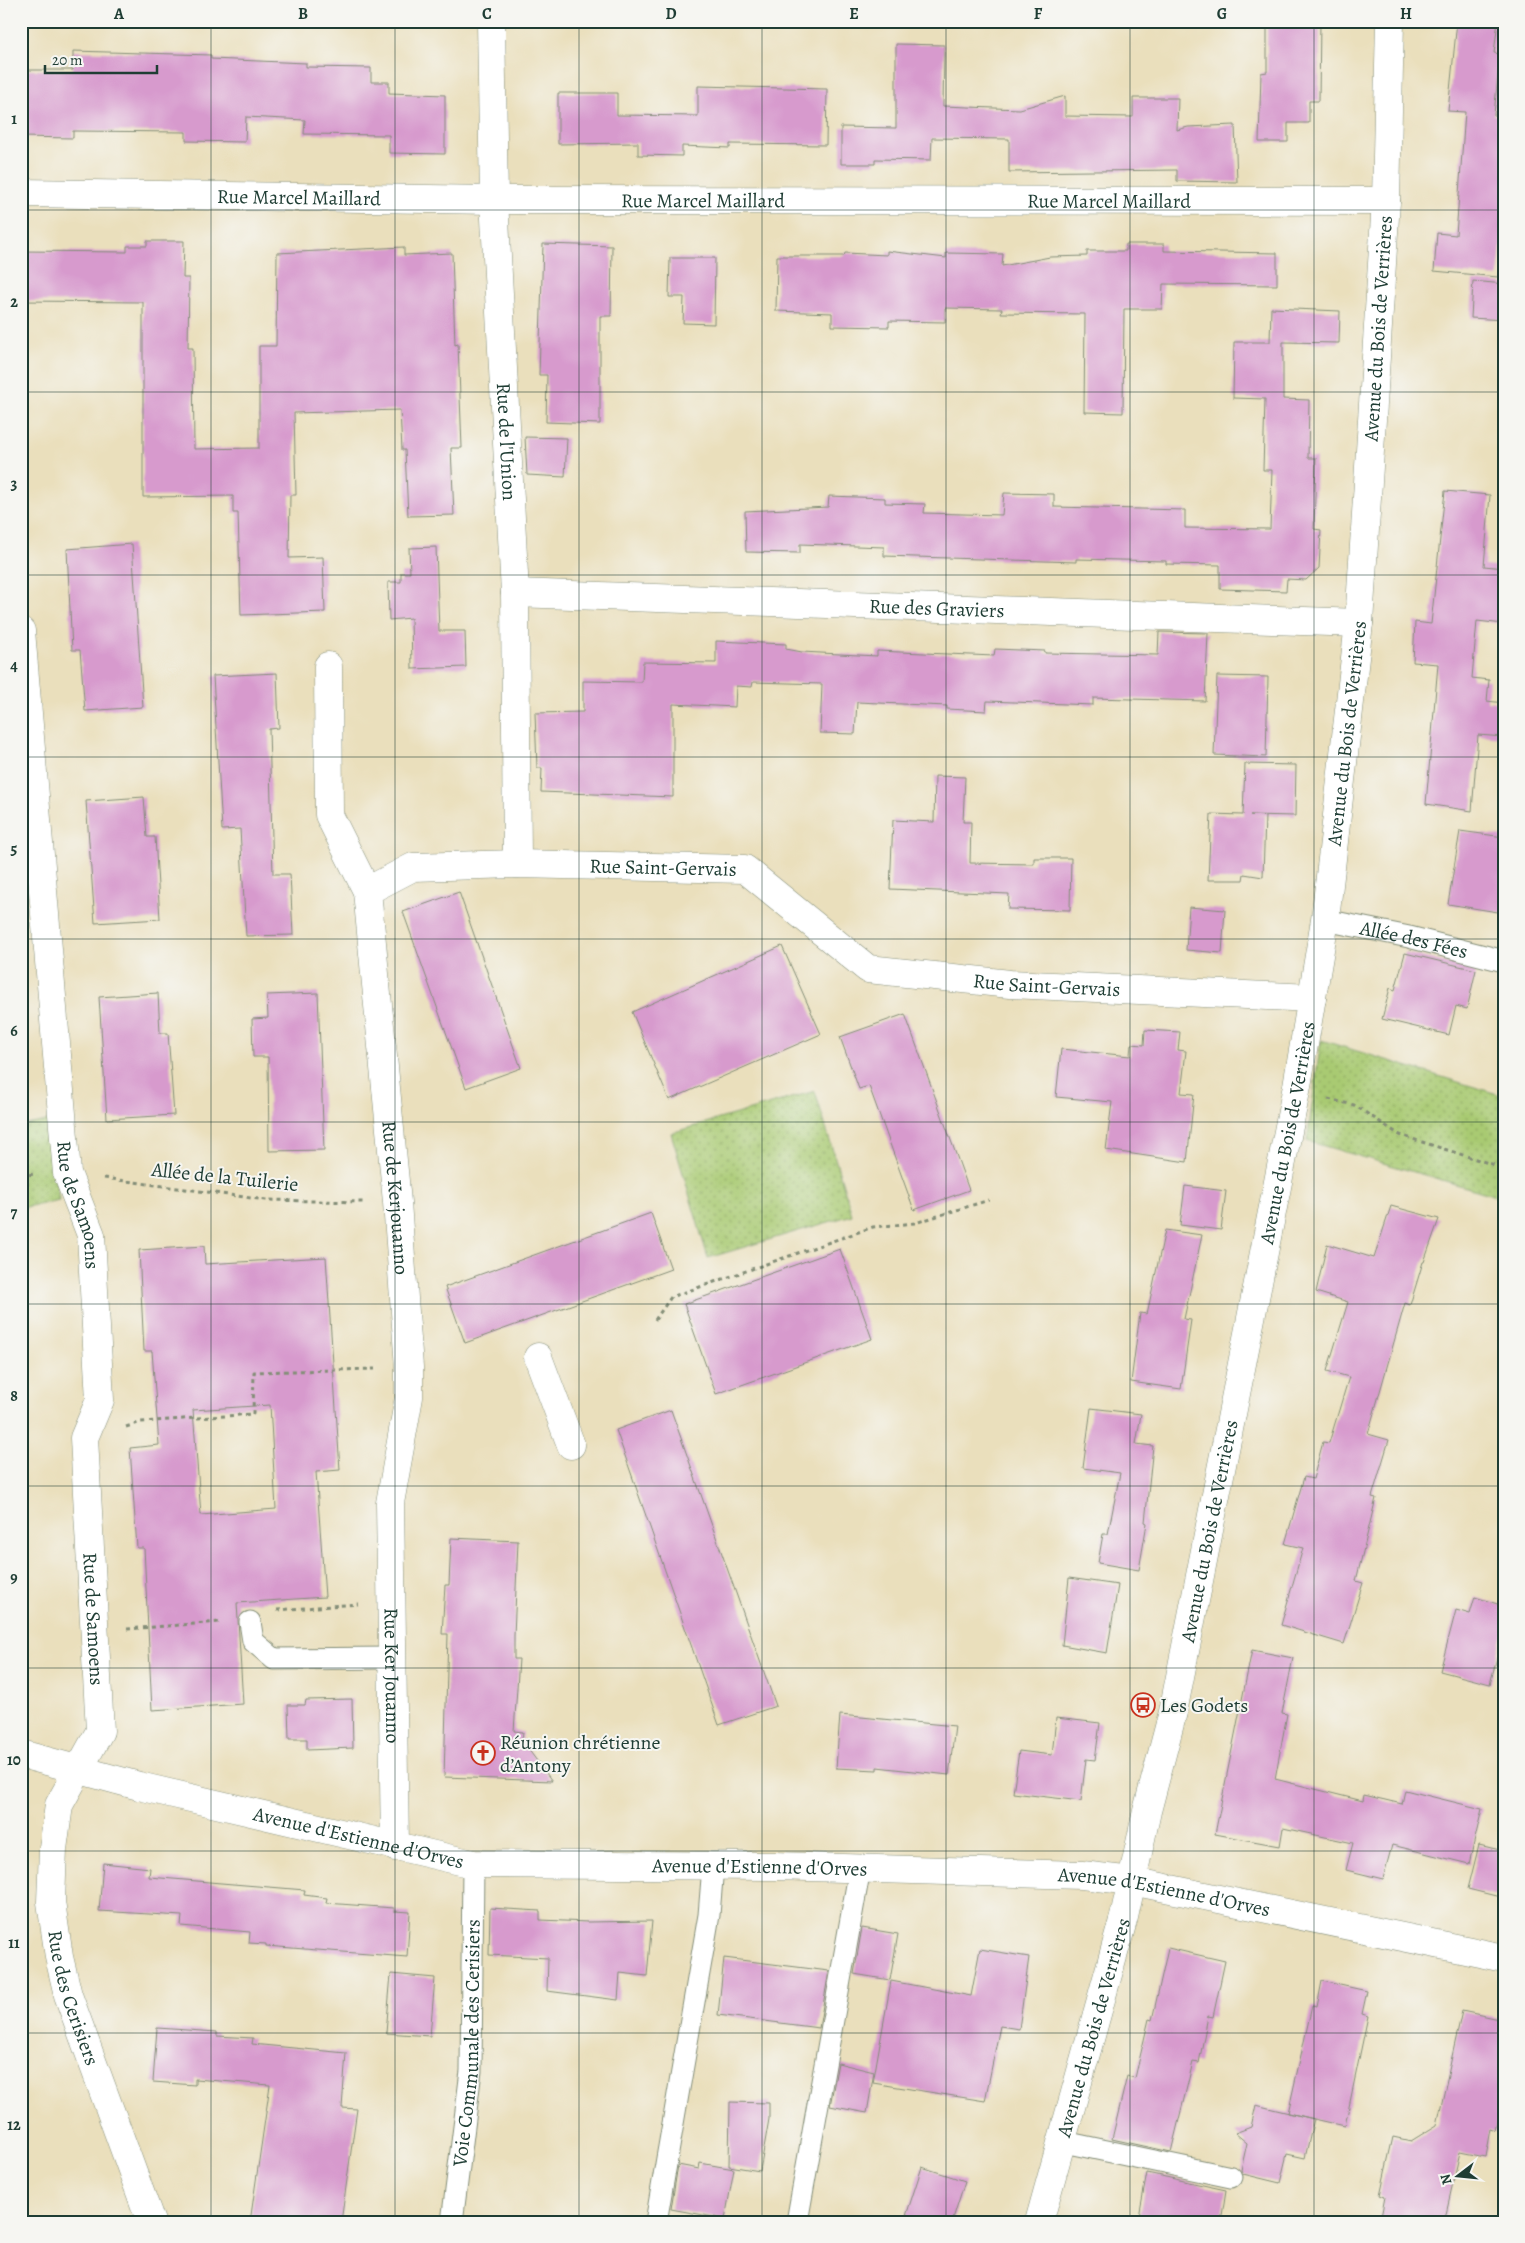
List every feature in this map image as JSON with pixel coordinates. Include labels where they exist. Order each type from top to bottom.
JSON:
[{"type":"street","name":"Rue de l'Union","points":[[491,21],[494,200],[515,593],[517,864]]},
{"type":"street","name":"Avenue du Bois de Verrières","points":[[1038,2222],[1059,2141],[1124,1917],[1173,1712],[1298,1086],[1325,920],[1359,623],[1386,201],[1390,21]]},
{"type":"street","name":"Rue Marcel Maillard","points":[[21,193],[494,200],[1386,201]]},
{"type":"street","name":"Rue des Graviers","points":[[515,593],[1359,623]]},
{"type":"street","name":"Rue de Samoens","points":[[21,631],[67,1173],[91,1235],[100,1400],[84,1438],[100,1731],[80,1771]]},
{"type":"street","points":[[328,666],[329,815],[368,891]]},
{"type":"street","name":"Rue Saint-Gervais","points":[[368,891],[412,866],[517,864],[745,869],[868,969],[1010,984],[1312,998]]},
{"type":"street","name":"Rue de Kerjouanno","points":[[368,891],[397,1202],[409,1368],[409,1397],[390,1503]]},
{"type":"street","points":[[538,1357],[571,1444]]},
{"type":"street","name":"Rue Ker Jouanno","points":[[390,1503],[395,1847]]},
{"type":"street","name":"Avenue d'Estienne d'Orves","points":[[21,1754],[80,1771],[473,1864],[860,1868],[1045,1873],[1132,1881],[1504,1958]]},
{"type":"street","name":"Rue des Cerisiers","points":[[80,1771],[59,1805],[53,1849],[51,1902],[59,1957],[68,1995],[151,2222]]},
{"type":"lane","name":"Allée des Fées","points":[[1325,920],[1409,937],[1504,961]]},
{"type":"lane","points":[[250,1622],[253,1641],[274,1659],[392,1658]]},
{"type":"lane","name":"Voie Communale des Cerisiers","points":[[452,2222],[471,2071],[473,1864]]},
{"type":"lane","points":[[656,2222],[709,1915],[713,1866]]},
{"type":"lane","points":[[797,2222],[860,1868]]},
{"type":"lane","points":[[1059,2141],[1231,2177]]},
{"type":"path","points":[[1298,1086],[1313,1094],[1354,1105],[1400,1135],[1504,1168]]},
{"type":"path","name":"Allée de la Tuilerie","points":[[67,1173],[266,1200],[397,1202]]},
{"type":"path","points":[[654,1320],[671,1297],[873,1227],[915,1223],[989,1200]]},
{"type":"path","points":[[84,1438],[141,1422],[253,1414],[254,1372],[409,1368]]},
{"type":"green space","points":[[1321,1040],[1504,1096],[1504,1198],[1307,1141]]},
{"type":"green space","points":[[815,1091],[852,1215],[708,1258],[671,1133]]},
{"type":"green space","points":[[48,1121],[59,1200],[21,1208],[21,1126]]},
{"type":"building","points":[[1267,21],[1320,21],[1319,101],[1309,101],[1309,123],[1288,123],[1288,142],[1259,142],[1261,73],[1267,72]]},
{"type":"building","points":[[1457,21],[1498,21],[1494,53],[1500,54],[1494,115],[1504,116],[1504,215],[1498,277],[1434,271],[1437,233],[1456,235],[1465,112],[1448,111]]},
{"type":"building","points":[[896,44],[944,45],[943,106],[1020,109],[1065,96],[1065,116],[1133,117],[1133,98],[1178,98],[1177,130],[1188,127],[1235,125],[1237,182],[1177,181],[1177,170],[1009,172],[1009,139],[932,138],[931,160],[875,159],[875,164],[841,164],[841,127],[896,128]]},
{"type":"building","points":[[73,51],[211,55],[211,59],[306,63],[306,67],[371,68],[371,82],[389,82],[389,93],[445,95],[445,154],[389,153],[389,135],[304,134],[305,120],[246,117],[245,142],[186,141],[186,132],[73,131],[73,138],[21,137],[23,70],[73,70]]},
{"type":"building","points":[[698,86],[827,89],[826,145],[730,144],[730,148],[682,146],[682,156],[638,155],[638,143],[558,144],[558,93],[617,93],[617,115],[698,116]]},
{"type":"building","points":[[147,241],[184,241],[183,278],[189,278],[188,348],[193,348],[194,449],[259,448],[259,346],[276,346],[277,253],[404,247],[404,255],[452,253],[455,345],[458,344],[462,448],[451,448],[454,515],[408,516],[405,450],[402,450],[400,410],[294,413],[296,495],[290,495],[289,558],[323,557],[325,612],[241,615],[238,513],[233,513],[233,496],[143,497],[143,302],[21,301],[21,251],[127,252],[127,246],[147,246]]},
{"type":"building","points":[[543,244],[612,246],[611,316],[600,316],[600,424],[546,422],[547,375],[539,375]]},
{"type":"building","points":[[1126,244],[1164,244],[1164,251],[1277,253],[1277,285],[1163,284],[1162,309],[1124,309],[1123,413],[1084,412],[1085,314],[1001,313],[1002,309],[945,308],[945,322],[889,321],[889,327],[832,326],[832,313],[776,311],[777,256],[844,256],[845,253],[887,255],[887,251],[946,258],[946,253],[1003,254],[1002,266],[1050,257],[1087,256],[1087,251],[1126,251]]},
{"type":"building","points":[[670,258],[715,258],[714,324],[683,323],[684,297],[669,297]]},
{"type":"building","points":[[1473,281],[1504,284],[1504,320],[1471,318]]},
{"type":"building","points":[[1271,308],[1340,311],[1339,343],[1283,342],[1283,399],[1309,400],[1308,458],[1316,458],[1314,529],[1321,530],[1319,568],[1306,580],[1287,579],[1286,591],[1220,589],[1220,565],[1166,564],[1166,561],[1076,559],[1076,562],[884,556],[884,547],[800,544],[800,553],[746,552],[745,511],[828,507],[829,496],[885,498],[885,503],[925,504],[924,513],[1002,515],[1004,493],[1054,494],[1054,507],[1185,510],[1185,528],[1270,529],[1272,470],[1263,470],[1265,399],[1233,398],[1234,342],[1270,342]]},
{"type":"building","points":[[525,437],[567,438],[565,477],[527,475]]},
{"type":"building","points":[[1445,491],[1490,495],[1484,566],[1504,568],[1504,624],[1477,621],[1472,678],[1489,680],[1487,701],[1504,703],[1504,737],[1478,735],[1472,811],[1426,804],[1438,664],[1413,662],[1415,622],[1431,624]]},
{"type":"building","points":[[132,544],[143,707],[85,711],[80,650],[72,650],[67,549]]},
{"type":"building","points":[[436,547],[439,631],[465,631],[466,667],[412,669],[411,618],[389,620],[388,582],[401,582],[401,573],[410,573],[409,548]]},
{"type":"building","points":[[1159,632],[1208,633],[1205,701],[1093,698],[1093,705],[987,701],[986,711],[947,709],[947,706],[857,702],[855,734],[820,733],[822,684],[753,682],[752,687],[736,686],[735,707],[673,704],[673,797],[541,792],[542,768],[537,768],[535,713],[583,712],[583,681],[642,682],[643,662],[716,663],[716,641],[786,644],[786,649],[802,652],[877,656],[877,651],[994,656],[995,649],[1045,651],[1045,653],[1158,655]]},
{"type":"building","points":[[277,673],[279,728],[269,729],[273,874],[290,874],[293,935],[246,936],[240,829],[222,830],[213,676]]},
{"type":"building","points":[[1217,676],[1268,677],[1266,757],[1214,755]]},
{"type":"building","points":[[1245,764],[1296,765],[1295,816],[1250,815],[1265,816],[1263,877],[1244,874],[1243,880],[1208,880],[1211,814],[1243,815]]},
{"type":"building","points":[[935,776],[965,777],[963,822],[971,822],[970,863],[1034,864],[1034,858],[1071,858],[1070,910],[1008,909],[1009,894],[890,889],[893,820],[934,822]]},
{"type":"building","points":[[144,797],[147,837],[155,837],[160,919],[95,923],[86,801]]},
{"type":"building","points":[[1460,831],[1504,837],[1504,913],[1448,904]]},
{"type":"building","points":[[459,892],[521,1068],[466,1088],[403,912]]},
{"type":"building","points":[[1189,907],[1225,910],[1222,953],[1186,950]]},
{"type":"building","points":[[782,946],[821,1034],[669,1100],[632,1012]]},
{"type":"building","points":[[1405,953],[1476,970],[1467,1009],[1456,1006],[1449,1035],[1382,1019],[1390,988],[1395,990]]},
{"type":"building","points":[[158,993],[160,1033],[168,1033],[174,1115],[107,1119],[99,997]]},
{"type":"building","points":[[318,993],[324,1150],[269,1151],[268,1057],[253,1057],[252,1019],[268,1018],[267,995]]},
{"type":"building","points":[[905,1014],[969,1190],[914,1210],[869,1086],[859,1089],[840,1037]]},
{"type":"building","points":[[1145,1030],[1180,1032],[1178,1050],[1186,1051],[1181,1093],[1194,1094],[1187,1162],[1106,1150],[1112,1102],[1056,1097],[1061,1049],[1130,1056],[1131,1044],[1144,1045]]},
{"type":"building","points":[[1185,1186],[1226,1191],[1221,1230],[1180,1225]]},
{"type":"building","points":[[1391,1206],[1439,1219],[1410,1305],[1405,1303],[1368,1434],[1389,1440],[1372,1497],[1376,1498],[1356,1581],[1363,1583],[1344,1644],[1281,1625],[1303,1548],[1285,1544],[1304,1477],[1313,1479],[1323,1442],[1329,1443],[1349,1377],[1327,1371],[1348,1302],[1316,1292],[1327,1244],[1374,1258]]},
{"type":"building","points":[[651,1213],[671,1269],[465,1343],[445,1287]]},
{"type":"building","points":[[1165,1230],[1202,1235],[1184,1319],[1191,1320],[1181,1389],[1131,1382],[1140,1313],[1147,1314]]},
{"type":"building","points":[[204,1246],[205,1264],[326,1257],[340,1470],[316,1472],[325,1597],[237,1603],[243,1704],[152,1710],[144,1548],[137,1548],[130,1448],[159,1445],[152,1351],[144,1351],[139,1250]],"holes":[[[270,1405],[276,1509],[201,1515],[193,1410]]]},
{"type":"building","points":[[840,1249],[872,1339],[716,1394],[684,1304]]},
{"type":"building","points":[[1091,1408],[1141,1414],[1136,1444],[1153,1446],[1145,1522],[1147,1523],[1139,1570],[1098,1563],[1103,1534],[1108,1534],[1120,1473],[1083,1468]]},
{"type":"building","points":[[671,1410],[776,1706],[719,1725],[616,1430]]},
{"type":"building","points":[[451,1538],[518,1541],[514,1659],[519,1659],[514,1731],[523,1732],[522,1741],[552,1781],[444,1777],[448,1634],[442,1634],[445,1585],[449,1585]]},
{"type":"building","points":[[1069,1578],[1118,1585],[1107,1653],[1062,1645]]},
{"type":"building","points":[[1475,1597],[1504,1606],[1504,1631],[1490,1684],[1440,1671],[1456,1610],[1470,1614]]},
{"type":"building","points":[[1252,1650],[1293,1658],[1282,1713],[1287,1714],[1275,1779],[1363,1801],[1364,1795],[1402,1804],[1405,1790],[1482,1809],[1469,1864],[1392,1845],[1383,1879],[1346,1870],[1353,1843],[1283,1828],[1280,1846],[1215,1834]]},
{"type":"building","points":[[352,1699],[353,1748],[307,1750],[307,1739],[289,1739],[288,1705],[305,1705],[306,1700]]},
{"type":"building","points":[[840,1715],[955,1726],[949,1775],[877,1767],[877,1770],[836,1768]]},
{"type":"building","points":[[1056,1718],[1100,1723],[1095,1760],[1086,1759],[1081,1801],[1013,1793],[1019,1751],[1052,1755]]},
{"type":"building","points":[[1479,1845],[1504,1851],[1504,1898],[1468,1889]]},
{"type":"building","points":[[103,1863],[150,1868],[149,1877],[305,1890],[304,1895],[327,1898],[326,1903],[394,1908],[394,1911],[410,1912],[407,1957],[266,1946],[266,1944],[249,1943],[250,1932],[181,1926],[182,1916],[99,1911]]},
{"type":"building","points":[[490,1908],[540,1911],[540,1920],[588,1922],[652,1921],[647,1976],[620,1973],[618,2000],[547,1991],[548,1958],[489,1955]]},
{"type":"building","points":[[862,1928],[898,1934],[890,1980],[854,1974]]},
{"type":"building","points":[[1168,1948],[1225,1961],[1213,2017],[1208,2016],[1199,2063],[1193,2062],[1171,2152],[1112,2139],[1127,2076],[1135,2078],[1149,2019],[1152,2020]]},
{"type":"building","points":[[980,1949],[1029,1957],[1019,2029],[1000,2026],[985,2101],[873,2083],[891,1981],[971,1996]]},
{"type":"building","points":[[724,1958],[829,1971],[819,2028],[718,2015]]},
{"type":"building","points":[[391,1974],[435,1978],[430,2036],[386,2033]]},
{"type":"building","points":[[1322,1981],[1367,1991],[1362,2014],[1368,2016],[1345,2126],[1288,2113],[1312,2006],[1317,2007]]},
{"type":"building","points":[[1462,2011],[1504,2020],[1504,2093],[1496,2131],[1490,2129],[1485,2157],[1460,2152],[1444,2222],[1380,2222],[1385,2197],[1380,2195],[1393,2137],[1411,2141],[1437,2125]]},
{"type":"building","points":[[157,2028],[217,2032],[217,2036],[253,2038],[252,2044],[346,2053],[342,2108],[357,2109],[341,2222],[250,2222],[270,2085],[195,2079],[195,2085],[153,2082]]},
{"type":"building","points":[[838,2063],[874,2072],[867,2113],[830,2106]]},
{"type":"building","points":[[730,2102],[769,2103],[769,2119],[760,2171],[729,2166]]},
{"type":"building","points":[[1256,2105],[1314,2119],[1305,2158],[1287,2154],[1280,2183],[1243,2174],[1241,2170],[1247,2143],[1235,2133],[1251,2127]]},
{"type":"building","points":[[700,2163],[734,2169],[725,2219],[671,2209],[678,2165],[699,2169]]},
{"type":"building","points":[[922,2167],[965,2181],[952,2222],[904,2222]]},
{"type":"building","points":[[1147,2173],[1226,2190],[1221,2222],[1138,2222]]},
{"type":"place","name":"Les Godets","points":[[1143,1705]]},
{"type":"place","name":"Réunion chrétienne d’Antony","points":[[483,1753]]}]
